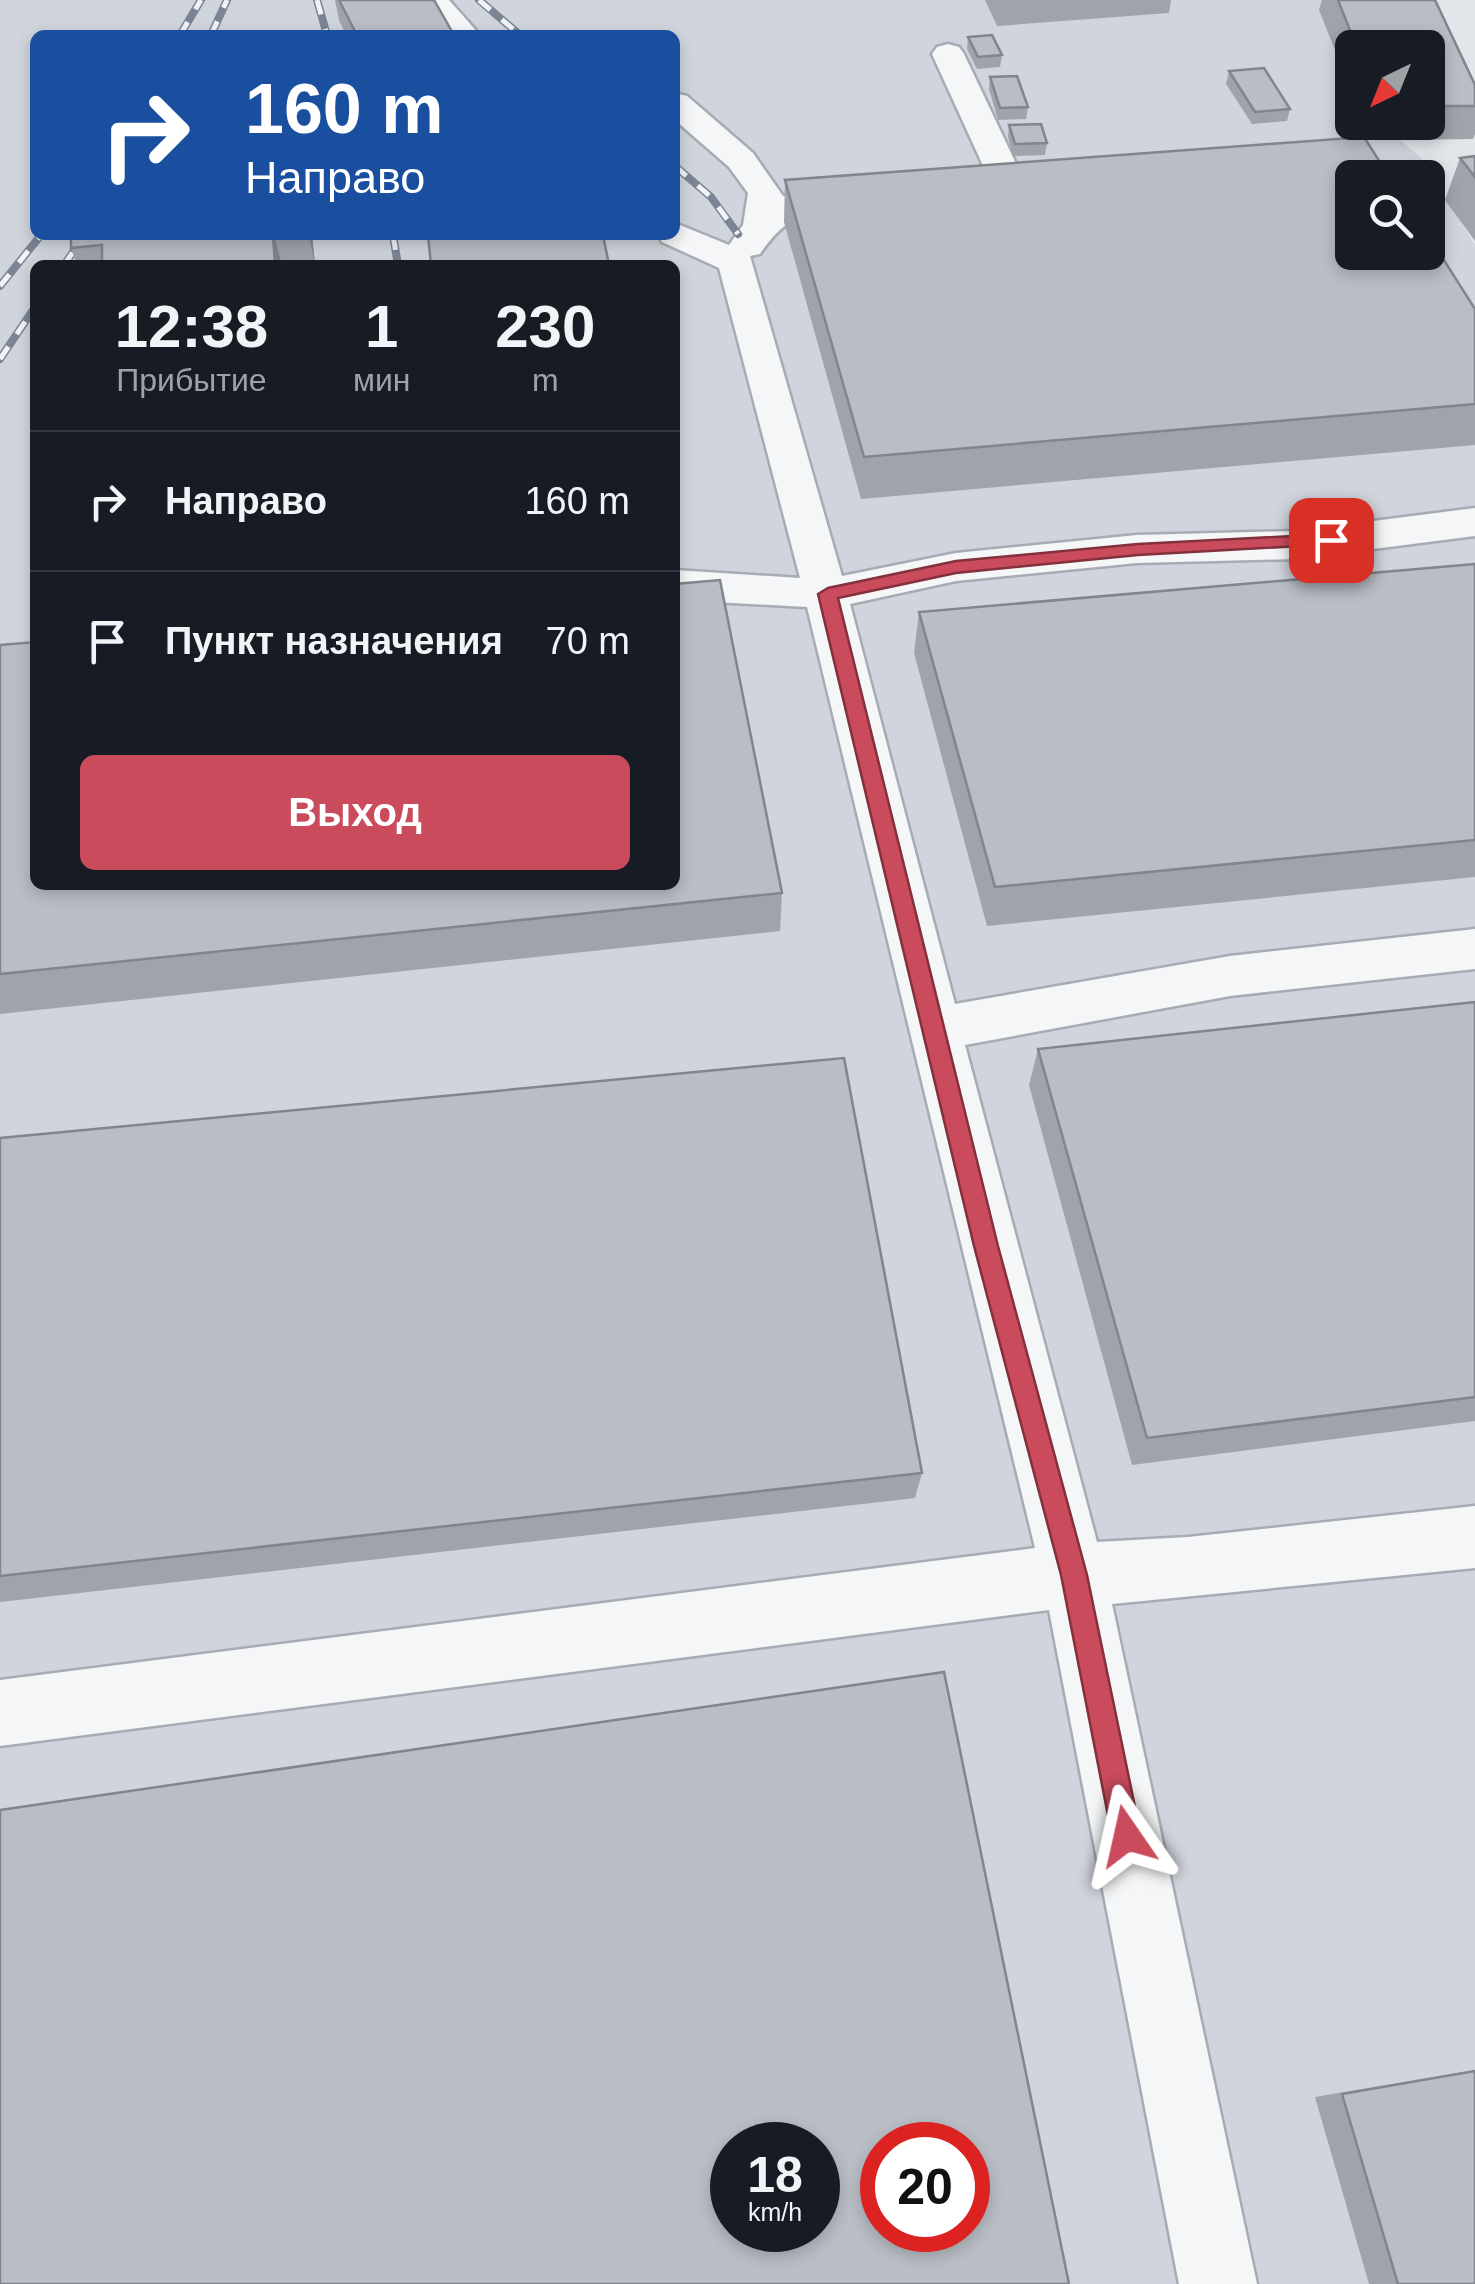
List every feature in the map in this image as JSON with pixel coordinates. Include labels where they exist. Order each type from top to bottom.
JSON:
[{"type":"lane","points":[[362,6],[432,0],[459,30]]},
{"type":"lane","points":[[948,54],[1004,174],[964,190]]},
{"type":"lane","points":[[680,107],[741,160],[766,193],[749,244],[828,594],[986,1246],[1074,1575],[1218,2284]]},
{"type":"lane","points":[[749,244],[791,205],[964,190],[1045,177]]},
{"type":"lane","points":[[680,223],[749,244]]},
{"type":"lane","points":[[680,235],[749,244]]},
{"type":"lane","points":[[680,585],[828,594],[956,567],[1138,550],[1295,545],[1475,522]]},
{"type":"lane","points":[[934,1028],[1230,976],[1475,949]]},
{"type":"lane","points":[[0,1712],[1074,1575],[1188,1568],[1475,1538]]},
{"type":"shaded area","points":[[0,0],[1322,0],[1338,30],[1335,140],[1400,140],[1422,160],[1335,160],[1335,270],[1445,270],[1445,197],[1475,245],[1475,2284],[0,2284]]},
{"type":"building","points":[[339,0],[434,0],[451,30],[354,30]]},
{"type":"building","points":[[1338,0],[1435,0],[1475,85],[1475,106],[1445,106],[1445,30],[1350,30]]},
{"type":"building","points":[[992,35],[1002,55],[978,57],[968,37]]},
{"type":"building","points":[[1264,68],[1290,109],[1255,112],[1229,71]]},
{"type":"building","points":[[1017,76],[1028,107],[1000,108],[990,77]]},
{"type":"building","points":[[1041,124],[1047,143],[1015,144],[1009,125]]},
{"type":"building","points":[[1366,140],[1379,160],[1335,160],[1335,270],[1445,270],[1445,262],[1475,309],[1475,404],[864,457],[785,180]]},
{"type":"building","points":[[1475,156],[1475,177],[1460,158]]},
{"type":"building","points":[[71,240],[273,240],[275,260],[102,260],[102,245],[71,248]]},
{"type":"building","points":[[428,240],[604,240],[608,260],[430,260]]},
{"type":"building","points":[[1475,564],[1475,840],[995,887],[919,612]]},
{"type":"building","points":[[720,580],[782,893],[0,974],[0,645],[30,642],[30,890],[680,890],[680,584]]},
{"type":"building","points":[[1475,1002],[1475,1397],[1147,1438],[1038,1049]]},
{"type":"building","points":[[844,1058],[922,1473],[0,1576],[0,1138]]},
{"type":"building","points":[[944,1672],[1069,2284],[0,2284],[0,1810]]},
{"type":"building","points":[[1475,2071],[1475,2284],[1398,2284],[1342,2094]]},
{"type":"railway","points":[[183,30],[201,0]]},
{"type":"railway","points":[[213,30],[227,0]]},
{"type":"railway","points":[[317,0],[326,30]]},
{"type":"railway","points":[[479,0],[514,30]]},
{"type":"railway","points":[[680,170],[711,197],[738,234]]},
{"type":"railway","points":[[0,286],[37,240]]},
{"type":"railway","points":[[68,260],[82,240]]},
{"type":"railway","points":[[394,240],[397,260]]},
{"type":"railway","points":[[0,359],[30,314]]},
{"type":"route","points":[[1127,1836],[1074,1575],[986,1246],[828,594],[956,567],[1138,550],[1295,545],[1331,540]]}]
